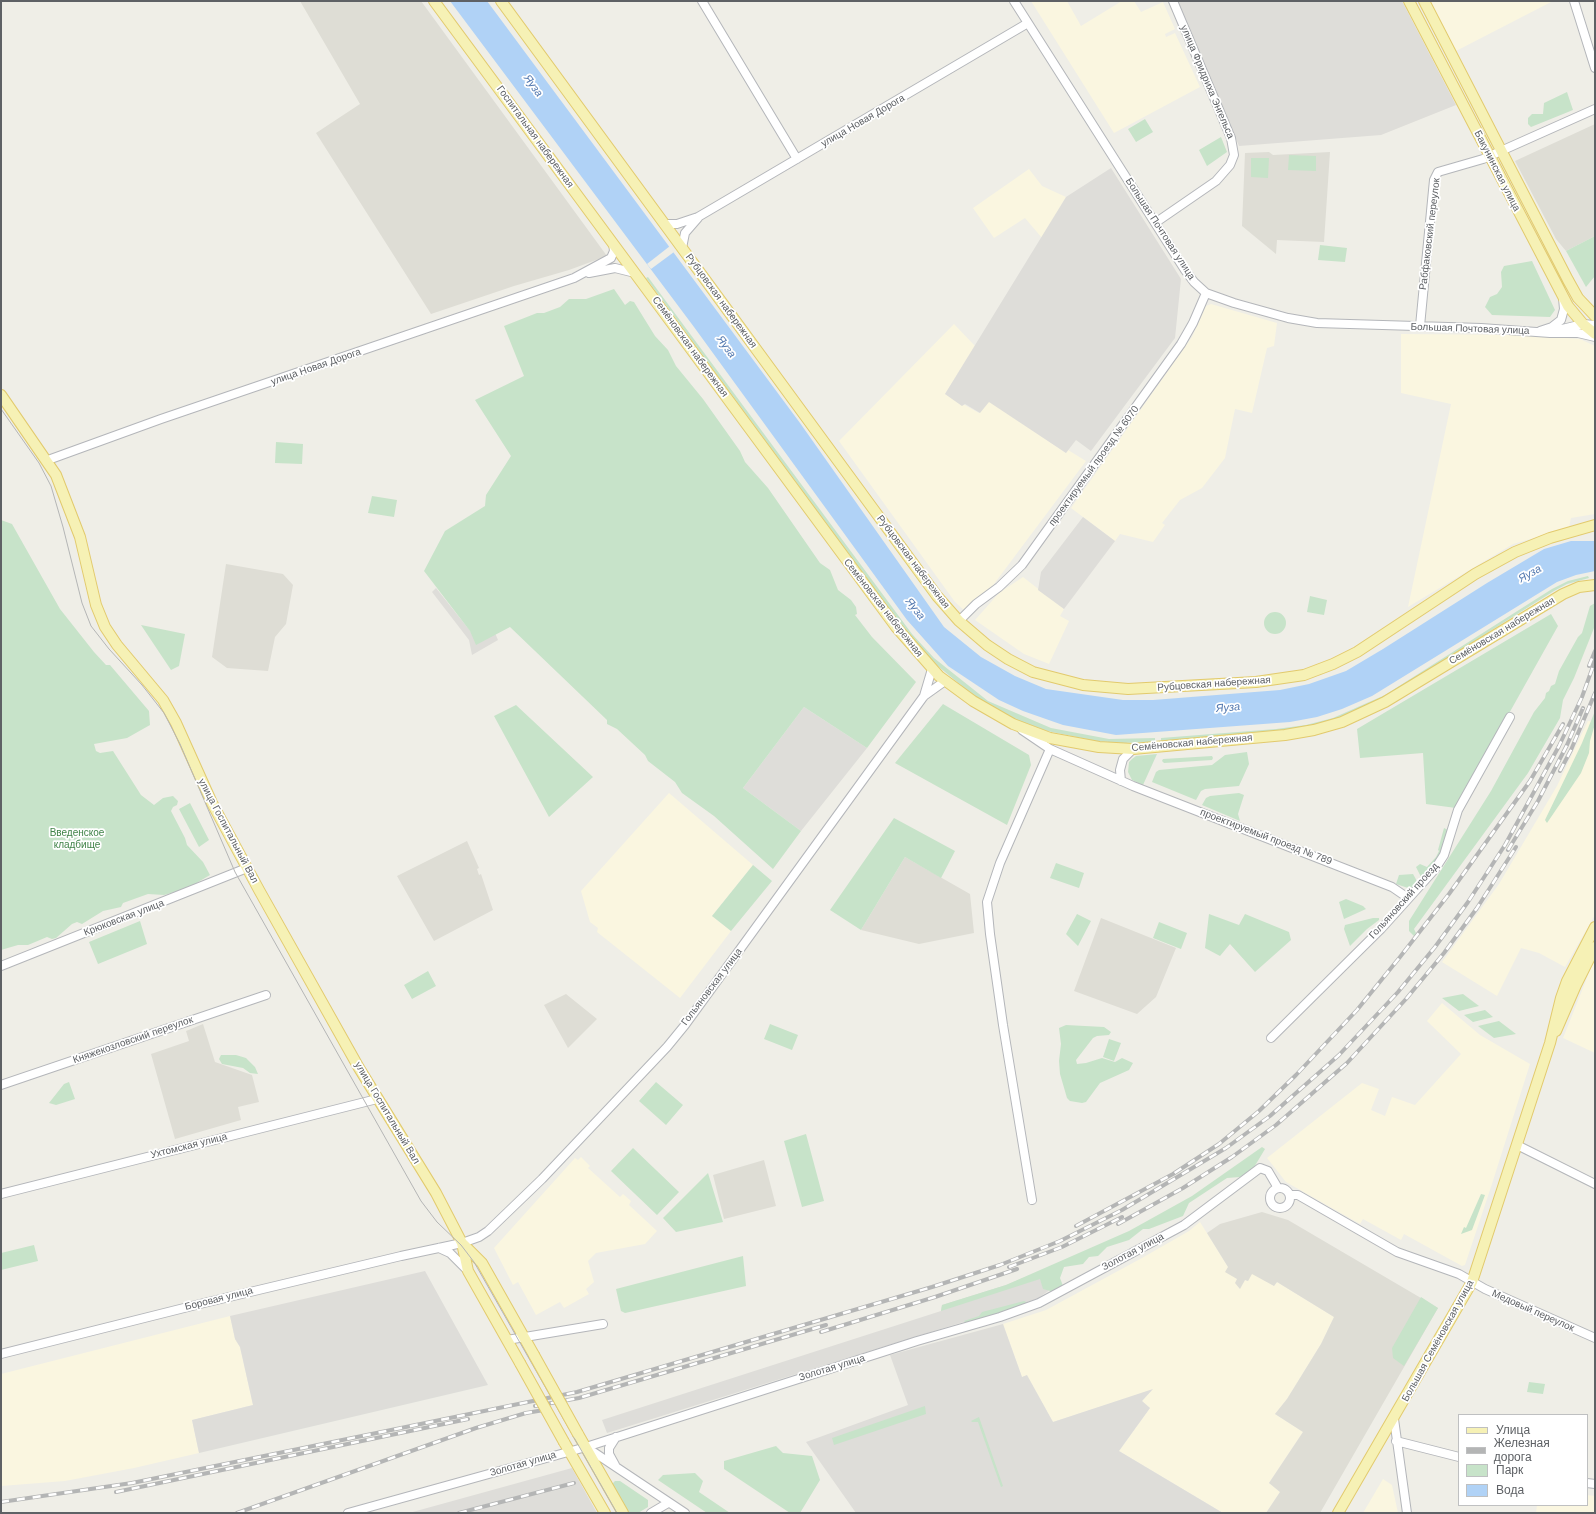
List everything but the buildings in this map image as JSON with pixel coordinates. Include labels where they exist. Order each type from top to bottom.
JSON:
[{"type":"main road","name":"Госпитальная набережная","points":[[434,1],[635,273]]},
{"type":"main road","name":"Рубцовская набережная","points":[[501,1],[936,596],[959,621],[987,645],[1008,659],[1033,672],[1078,684],[1128,689],[1280,680],[1310,673],[1345,658],[1475,574],[1515,552],[1550,538],[1595,525]]},
{"type":"main road","name":"Бакунинская улица","points":[[1409,1],[1568,306],[1583,324],[1595,335]]},
{"type":"main road","name":"Бакунинская улица","points":[[1424,1],[1568,280],[1578,298],[1595,316]]},
{"type":"main road","name":"Семёновская набережная","points":[[635,273],[896,627],[932,669],[945,681],[973,701],[1013,724],[1050,738],[1099,747],[1133,749],[1285,735],[1314,730],[1342,722],[1385,702],[1563,594],[1579,587],[1595,585]]},
{"type":"main road","name":"улица Госпитальный Вал","points":[[1,394],[48,460],[56,475],[80,537],[102,622],[117,646],[163,700],[176,723],[212,804],[377,1099],[436,1193],[462,1243],[468,1271],[605,1513]]},
{"type":"main road","name":"Большая Семёновская улица","points":[[1338,1513],[1394,1419],[1472,1282],[1550,1043],[1556,1015],[1567,981],[1595,928]]},
{"type":"main road","name":"Большая Семёновская улица","points":[[1550,1043],[1595,947]]},
{"type":"main road","name":"улица Госпитальный Вал","points":[[462,1243],[482,1263],[623,1513]]},
{"type":"street","points":[[702,1],[797,159]]},
{"type":"street","name":"Большая Почтовая улица","points":[[1014,1],[1185,270],[1194,282],[1206,293],[1234,303],[1304,322],[1330,325],[1420,326],[1537,331],[1558,330],[1583,324],[1595,325]]},
{"type":"street","name":"улица Фридриха Энгельса","points":[[1155,223],[1216,181],[1230,165],[1234,155],[1231,138],[1173,1]]},
{"type":"street","points":[[1574,1],[1595,68]]},
{"type":"street","name":"улица Новая Дорога","points":[[664,224],[677,224],[698,217],[942,75],[1028,23]]},
{"type":"street","points":[[1489,156],[1595,109]]},
{"type":"street","name":"Рабфаковский переулок","points":[[1420,326],[1436,175],[1442,170],[1489,156]]},
{"type":"street","name":"улица Новая Дорога","points":[[682,248],[685,233],[698,217]]},
{"type":"street","name":"улица Новая Дорога","points":[[584,274],[611,258],[614,251],[613,243]]},
{"type":"street","name":"улица Новая Дорога","points":[[48,460],[584,274],[615,268],[635,273]]},
{"type":"street","name":"проектируемый проезд № 6070","points":[[959,621],[976,604],[999,587],[1022,565],[1181,344],[1193,324],[1206,293]]},
{"type":"street","points":[[1537,331],[1552,327],[1561,320],[1564,309],[1563,295]]},
{"type":"street","name":"Большая Почтовая улица","points":[[1537,331],[1595,335]]},
{"type":"street","name":"Гольяновская улица","points":[[924,696],[932,669]]},
{"type":"street","name":"Гольяновская улица","points":[[462,1243],[479,1237],[488,1231],[542,1179],[667,1047],[724,973],[924,696],[945,681]]},
{"type":"street","name":"Гольяновский проезд","points":[[1271,1038],[1381,929],[1431,874],[1444,855],[1458,810],[1510,717]]},
{"type":"street","name":"проектируемый проезд № 789","points":[[1013,724],[1050,749],[1121,781],[1392,887],[1408,898]]},
{"type":"street","points":[[1032,1200],[999,998],[987,902],[1000,863],[1050,749]]},
{"type":"street","points":[[1121,781],[1120,770],[1123,759],[1133,749]]},
{"type":"street","name":"Крюковская улица","points":[[1,966],[218,881],[247,868]]},
{"type":"street","name":"Княжекозловский переулок","points":[[1,1085],[266,995]]},
{"type":"street","name":"Ухтомская улица","points":[[1,1194],[377,1099]]},
{"type":"street","points":[[1517,1145],[1595,1184]]},
{"type":"street","name":"Золотая улица","points":[[348,1513],[567,1447],[586,1447],[618,1435],[910,1343],[1000,1317],[1039,1303],[1184,1225],[1260,1168],[1268,1171],[1278,1188],[1285,1189],[1290,1195],[1298,1195],[1397,1252],[1447,1269],[1472,1282]]},
{"type":"street","points":[[1278,1188],[1272,1191],[1270,1198],[1276,1207],[1279,1208],[1286,1206],[1289,1202],[1290,1195]]},
{"type":"street","name":"Боровая улица","points":[[1,1354],[204,1303],[462,1243]]},
{"type":"street","points":[[438,1248],[450,1253],[468,1271]]},
{"type":"street","name":"Медовый переулок","points":[[1472,1282],[1538,1314],[1595,1338]]},
{"type":"street","points":[[506,1340],[603,1324]]},
{"type":"street","points":[[1394,1419],[1407,1513]]},
{"type":"street","points":[[617,1468],[609,1454],[610,1444],[618,1435]]},
{"type":"street","points":[[1396,1441],[1458,1457]]},
{"type":"street","points":[[586,1447],[685,1513]]},
{"type":"street","points":[[651,1513],[668,1503]]},
{"type":"shaded area","points":[[300,1],[421,1],[607,256],[569,270],[514,286],[431,314],[316,133],[360,104]]},
{"type":"shaded area","points":[[1031,1],[1067,1],[1081,26],[1122,1],[1134,1],[1141,12],[1163,2],[1175,29],[1165,34],[1166,37],[1175,33],[1200,87],[1114,133]]},
{"type":"shaded area","points":[[1177,1],[1402,1],[1456,105],[1381,135],[1239,146]]},
{"type":"shaded area","points":[[1429,1],[1553,1],[1456,51]]},
{"type":"shaded area","points":[[1595,124],[1595,236],[1566,251],[1556,239],[1515,161]]},
{"type":"shaded area","points":[[1269,152],[1273,155],[1330,152],[1324,242],[1277,240],[1276,254],[1242,226],[1245,153]]},
{"type":"shaded area","points":[[1111,168],[1181,279],[1175,338],[1091,451],[1076,440],[1066,453],[989,402],[980,413],[965,404],[962,406],[945,394],[1066,197]]},
{"type":"shaded area","points":[[1029,169],[1042,186],[1066,197],[1042,238],[1025,218],[994,238],[973,208]]},
{"type":"shaded area","points":[[1211,304],[1277,323],[1274,346],[1267,348],[1252,413],[1235,409],[1225,458],[1202,488],[1180,500],[1162,523],[1165,525],[1153,542],[1120,534],[1115,541],[1071,508],[1192,337],[1206,306]]},
{"type":"shaded area","points":[[954,324],[975,346],[945,394],[979,413],[989,401],[1066,453],[1068,450],[1086,461],[991,588],[965,611],[955,602],[839,441]]},
{"type":"shaded area","points":[[1401,334],[1517,335],[1580,339],[1595,346],[1595,514],[1571,518],[1569,528],[1513,544],[1408,607],[1451,404],[1401,393]]},
{"type":"shaded area","points":[[1083,517],[1115,541],[1064,609],[1038,590],[1041,572]]},
{"type":"shaded area","points":[[226,564],[283,574],[293,585],[286,624],[275,637],[268,671],[227,668],[212,657]]},
{"type":"shaded area","points":[[1023,577],[1064,609],[1060,616],[1069,621],[1049,664],[1024,654],[975,620],[999,593]]},
{"type":"shaded area","points":[[436,588],[475,637],[495,633],[498,640],[472,655],[469,640],[432,592]]},
{"type":"shaded area","points":[[804,707],[867,748],[801,831],[743,788]]},
{"type":"shaded area","points":[[1588,721],[1595,722],[1595,915],[1565,967],[1539,953],[1521,948],[1497,996],[1442,962],[1499,884],[1557,786]]},
{"type":"shaded area","points":[[669,793],[753,865],[712,916],[731,931],[680,998],[597,932],[598,928],[590,922],[581,891]]},
{"type":"shaded area","points":[[467,841],[479,868],[477,869],[479,875],[481,874],[493,910],[434,941],[397,876]]},
{"type":"shaded area","points":[[905,857],[970,894],[974,933],[919,944],[861,930]]},
{"type":"shaded area","points":[[1101,918],[1176,948],[1156,997],[1137,1014],[1074,991]]},
{"type":"shaded area","points":[[1595,958],[1595,1053],[1563,1038]]},
{"type":"shaded area","points":[[566,994],[597,1019],[568,1048],[544,1005]]},
{"type":"shaded area","points":[[1442,1003],[1480,1035],[1530,1064],[1465,1265],[1462,1266],[1404,1234],[1401,1240],[1363,1219],[1360,1224],[1286,1182],[1267,1158],[1362,1083],[1379,1089],[1371,1110],[1385,1116],[1392,1097],[1415,1105],[1461,1054],[1427,1021]]},
{"type":"shaded area","points":[[203,1024],[215,1062],[252,1075],[259,1102],[238,1107],[241,1120],[175,1139],[151,1054],[189,1041],[186,1031]]},
{"type":"shaded area","points":[[581,1157],[590,1166],[588,1168],[620,1197],[623,1194],[631,1201],[629,1205],[657,1231],[645,1244],[596,1253],[588,1261],[594,1282],[586,1289],[589,1294],[564,1308],[560,1302],[536,1315],[518,1282],[513,1285],[494,1248],[575,1158],[578,1160]]},
{"type":"shaded area","points":[[764,1160],[776,1206],[724,1219],[713,1175]]},
{"type":"shaded area","points":[[1262,1212],[1288,1220],[1438,1308],[1320,1513],[1266,1513],[1280,1492],[1269,1483],[1303,1432],[1275,1414],[1287,1399],[1321,1344],[1334,1317],[1277,1282],[1274,1286],[1252,1274],[1248,1281],[1245,1280],[1240,1289],[1235,1283],[1237,1279],[1225,1272],[1228,1267],[1207,1233],[1220,1224]]},
{"type":"shaded area","points":[[1200,1222],[1237,1279],[1239,1289],[1245,1280],[1248,1281],[1252,1273],[1274,1286],[1277,1282],[1334,1317],[1321,1344],[1287,1399],[1275,1414],[1303,1432],[1269,1483],[1280,1492],[1266,1513],[1223,1513],[1119,1451],[1150,1408],[1142,1401],[1152,1390],[1053,1422],[1027,1376],[1022,1377],[1003,1324],[1046,1310],[1142,1258],[1189,1231]]},
{"type":"shaded area","points":[[1045,1269],[1051,1289],[1037,1299],[607,1433],[602,1420],[941,1311],[942,1305],[1006,1285]]},
{"type":"shaded area","points":[[425,1271],[488,1385],[199,1453],[192,1420],[253,1405],[240,1347],[235,1339],[230,1316]]},
{"type":"shaded area","points":[[230,1316],[235,1339],[240,1347],[253,1405],[192,1420],[199,1453],[134,1468],[65,1481],[1,1486],[1,1374]]},
{"type":"shaded area","points":[[1003,1324],[1022,1377],[1027,1375],[1053,1422],[1153,1389],[1142,1401],[1150,1408],[1119,1451],[1223,1513],[856,1513],[806,1442],[908,1405],[890,1355]]},
{"type":"shaded area","points":[[572,1468],[597,1513],[409,1513]]},
{"type":"shaded area","points":[[1383,1479],[1392,1485],[1398,1513],[1363,1513]]},
{"type":"shaded area","points":[[1588,1495],[1595,1496],[1595,1513],[1536,1513],[1537,1506],[1588,1506]]},
{"type":"green space","points":[[1567,92],[1573,110],[1531,127],[1528,124],[1528,118],[1532,114],[1543,114],[1544,103]]},
{"type":"green space","points":[[1145,119],[1153,132],[1136,142],[1128,129]]},
{"type":"green space","points":[[1221,137],[1227,152],[1207,166],[1199,150]]},
{"type":"green space","points":[[1289,155],[1316,156],[1316,171],[1288,170]]},
{"type":"green space","points":[[1251,158],[1269,158],[1268,178],[1251,177]]},
{"type":"green space","points":[[1595,236],[1595,276],[1586,287],[1566,251]]},
{"type":"green space","points":[[1320,245],[1347,248],[1345,262],[1318,260]]},
{"type":"green space","points":[[1532,261],[1555,310],[1550,317],[1492,315],[1485,307],[1490,297],[1497,294],[1502,287],[1501,272],[1504,266]]},
{"type":"green space","points":[[648,277],[912,634],[934,658],[988,701],[1051,728],[1109,739],[1155,738],[1155,742],[1122,743],[1096,741],[1047,731],[1017,720],[990,707],[939,667],[910,637],[646,278]]},
{"type":"green space","points":[[614,289],[625,305],[630,301],[634,302],[655,336],[668,350],[676,366],[703,399],[740,451],[745,462],[768,488],[820,563],[830,570],[838,590],[851,600],[856,607],[857,614],[855,615],[872,637],[916,682],[867,748],[804,707],[743,788],[801,831],[773,869],[714,816],[682,793],[675,782],[648,761],[645,755],[617,729],[607,724],[607,720],[510,627],[476,645],[470,631],[424,571],[445,531],[485,506],[486,495],[511,456],[475,400],[524,376],[504,326],[537,313],[544,313],[560,307],[569,299],[586,299]]},
{"type":"green space","points":[[276,442],[303,444],[302,464],[275,463]]},
{"type":"green space","points":[[372,496],[397,500],[394,517],[368,513]]},
{"type":"green space","name":"Введенское кладбище","points":[[1,520],[12,524],[60,609],[94,652],[106,665],[110,665],[149,711],[150,725],[127,738],[94,744],[96,751],[100,753],[113,751],[141,795],[154,805],[163,798],[173,796],[178,801],[177,805],[173,807],[171,811],[187,845],[203,862],[210,875],[188,888],[164,895],[148,894],[123,903],[121,907],[103,911],[82,924],[77,922],[72,924],[56,938],[52,939],[47,937],[28,945],[18,945],[1,950]]},
{"type":"green space","points":[[1588,576],[1589,578],[1567,584],[1554,591],[1387,696],[1334,721],[1278,732],[1161,741],[1161,738],[1276,729],[1306,725],[1333,718],[1385,695],[1552,589],[1568,581]]},
{"type":"green space","points":[[1310,596],[1327,600],[1324,615],[1307,612]]},
{"type":"green space","points":[[1595,603],[1594,628],[1574,678],[1563,700],[1560,718],[1528,773],[1414,929],[1416,933],[1414,936],[1409,931],[1409,921],[1491,791],[1534,712],[1545,698],[1546,693],[1549,691],[1551,686],[1555,684],[1559,671],[1578,637],[1582,633],[1590,606]]},
{"type":"green space","points":[[1275,612],[1283,615],[1286,623],[1283,631],[1275,634],[1267,631],[1264,623],[1267,615]]},
{"type":"green space","points":[[1551,614],[1558,626],[1456,808],[1426,804],[1423,753],[1360,758],[1357,729]]},
{"type":"green space","points":[[141,625],[185,634],[179,666],[171,670]]},
{"type":"green space","points":[[943,704],[1029,755],[1031,765],[1007,825],[895,763]]},
{"type":"green space","points":[[516,705],[593,777],[549,817],[494,716]]},
{"type":"green space","points":[[1595,711],[1595,724],[1590,741],[1589,753],[1581,773],[1547,823],[1545,820],[1582,743]]},
{"type":"green space","points":[[1247,752],[1249,764],[1239,786],[1205,789],[1201,791],[1196,800],[1152,782],[1156,772],[1159,770],[1212,765],[1225,755]]},
{"type":"green space","points":[[1157,754],[1143,785],[1132,780],[1128,772],[1129,762],[1136,756]]},
{"type":"green space","points":[[1212,756],[1212,760],[1164,763],[1162,761],[1163,759]]},
{"type":"green space","points":[[1239,793],[1244,795],[1238,814],[1240,821],[1202,805],[1206,798],[1210,796]]},
{"type":"green space","points":[[190,803],[209,840],[199,847],[179,809]]},
{"type":"green space","points":[[894,818],[955,851],[941,878],[905,857],[861,930],[830,910]]},
{"type":"green space","points":[[1444,828],[1448,830],[1443,849],[1431,867],[1423,877],[1421,877],[1416,867],[1420,864],[1427,867],[1436,857],[1439,851]]},
{"type":"green space","points":[[1056,863],[1084,873],[1079,888],[1050,878]]},
{"type":"green space","points":[[753,865],[772,881],[731,931],[712,916]]},
{"type":"green space","points":[[1413,874],[1418,883],[1415,887],[1408,888],[1396,884],[1399,875]]},
{"type":"green space","points":[[1346,899],[1363,906],[1366,909],[1344,919],[1339,902]]},
{"type":"green space","points":[[1077,914],[1091,921],[1078,946],[1066,934]]},
{"type":"green space","points":[[1209,914],[1239,925],[1245,914],[1289,932],[1291,940],[1255,972],[1230,944],[1220,956],[1205,948]]},
{"type":"green space","points":[[1373,918],[1379,918],[1379,920],[1367,929],[1350,946],[1344,929],[1345,925]]},
{"type":"green space","points":[[140,921],[147,944],[98,964],[89,942]]},
{"type":"green space","points":[[1159,922],[1187,933],[1181,949],[1153,938]]},
{"type":"green space","points":[[428,971],[436,986],[412,999],[404,985]]},
{"type":"green space","points":[[1463,994],[1479,1006],[1459,1011],[1442,998]]},
{"type":"green space","points":[[1485,1010],[1493,1017],[1473,1022],[1464,1015]]},
{"type":"green space","points":[[1499,1021],[1516,1034],[1494,1038],[1478,1026]]},
{"type":"green space","points":[[770,1024],[798,1035],[792,1050],[764,1039]]},
{"type":"green space","points":[[1066,1025],[1104,1027],[1111,1032],[1109,1035],[1097,1036],[1093,1038],[1076,1060],[1077,1064],[1102,1058],[1115,1062],[1122,1058],[1133,1063],[1129,1070],[1100,1083],[1086,1102],[1082,1103],[1070,1101],[1067,1098],[1060,1074],[1059,1061],[1061,1044],[1059,1028]]},
{"type":"green space","points":[[1109,1039],[1121,1043],[1114,1061],[1103,1057]]},
{"type":"green space","points":[[221,1055],[236,1055],[246,1058],[255,1067],[258,1074],[250,1073],[243,1068],[222,1064],[219,1059]]},
{"type":"green space","points":[[69,1082],[75,1099],[56,1105],[49,1103],[64,1084]]},
{"type":"green space","points":[[656,1082],[683,1105],[666,1125],[639,1101]]},
{"type":"green space","points":[[806,1134],[824,1201],[802,1207],[784,1141]]},
{"type":"green space","points":[[1262,1147],[1265,1149],[1253,1169],[1240,1177],[1227,1178],[1189,1203],[1183,1216],[1149,1229],[1143,1229],[1129,1240],[1107,1247],[1098,1256],[1089,1257],[1083,1264],[1064,1267],[1060,1278],[1063,1286],[1054,1292],[1043,1289],[1040,1279],[941,1311],[942,1305],[1006,1285],[1129,1231],[1192,1196]]},
{"type":"green space","points":[[633,1148],[679,1192],[657,1215],[611,1171]]},
{"type":"green space","points":[[708,1173],[723,1222],[676,1232],[663,1218]]},
{"type":"green space","points":[[1481,1194],[1485,1195],[1472,1230],[1461,1234],[1464,1227],[1466,1228]]},
{"type":"green space","points":[[34,1245],[38,1261],[1,1270],[1,1253]]},
{"type":"green space","points":[[743,1256],[746,1286],[625,1313],[621,1311],[616,1289]]},
{"type":"green space","points":[[1421,1297],[1438,1308],[1404,1366],[1393,1358],[1392,1348]]},
{"type":"green space","points":[[1024,1301],[1030,1304],[966,1324],[964,1321],[979,1316],[982,1312]]},
{"type":"green space","points":[[1529,1382],[1545,1384],[1543,1394],[1527,1392]]},
{"type":"green space","points":[[925,1406],[926,1414],[834,1445],[832,1438]]},
{"type":"green space","points":[[979,1417],[1003,1486],[1001,1487],[978,1422],[971,1421]]},
{"type":"green space","points":[[776,1446],[783,1453],[812,1456],[820,1480],[800,1513],[790,1513],[724,1469],[724,1461]]},
{"type":"green space","points":[[695,1473],[703,1481],[699,1492],[730,1513],[707,1513],[658,1480],[663,1475]]},
{"type":"green space","points":[[615,1481],[620,1481],[648,1500],[648,1507],[638,1513],[629,1513],[612,1484]]},
{"type":"water","name":"Яуза","points":[[450,1],[487,1],[800,423],[944,627],[981,657],[1015,676],[1046,689],[1123,700],[1153,700],[1280,690],[1309,684],[1346,671],[1544,549],[1571,541],[1595,541],[1595,571],[1576,575],[1557,582],[1372,696],[1342,709],[1317,717],[1290,722],[1116,735],[1063,725],[1023,711],[999,700],[948,666],[907,620],[694,327]]},
{"type":"pier","points":[[670,246],[674,252],[651,269],[647,264]]},
{"type":"tram line","points":[[1,409],[39,463],[51,486],[82,603],[91,626],[164,713],[180,744],[235,872],[421,1201],[437,1222],[461,1245],[474,1262],[617,1513]]},
{"type":"railway","points":[[1589,666],[1595,651]]},
{"type":"railway","points":[[1,1502],[132,1483],[577,1392],[932,1287],[1000,1265],[1060,1241],[1122,1210],[1226,1148],[1270,1116],[1339,1055],[1398,992],[1435,947],[1468,902],[1505,845],[1559,746],[1582,697],[1595,661]]},
{"type":"railway","points":[[1560,771],[1571,750],[1595,693]]},
{"type":"railway","points":[[1508,850],[1538,801],[1567,745],[1583,708]]},
{"type":"railway","points":[[1076,1226],[1173,1174],[1219,1144],[1259,1111],[1296,1075],[1357,1010],[1449,894],[1530,781],[1563,724]]},
{"type":"railway","points":[[1118,1224],[1183,1188],[1232,1157],[1276,1125],[1347,1063],[1406,999],[1444,953],[1477,908],[1516,847]]},
{"type":"railway","points":[[1009,1267],[1062,1247],[1122,1217]]},
{"type":"railway","points":[[821,1332],[935,1297],[1017,1269]]},
{"type":"railway","points":[[535,1406],[579,1398],[826,1325]]},
{"type":"railway","points":[[237,1513],[476,1428],[526,1413],[544,1410]]},
{"type":"railway","points":[[116,1492],[468,1419]]},
{"type":"railway","points":[[459,1513],[574,1483]]}]
